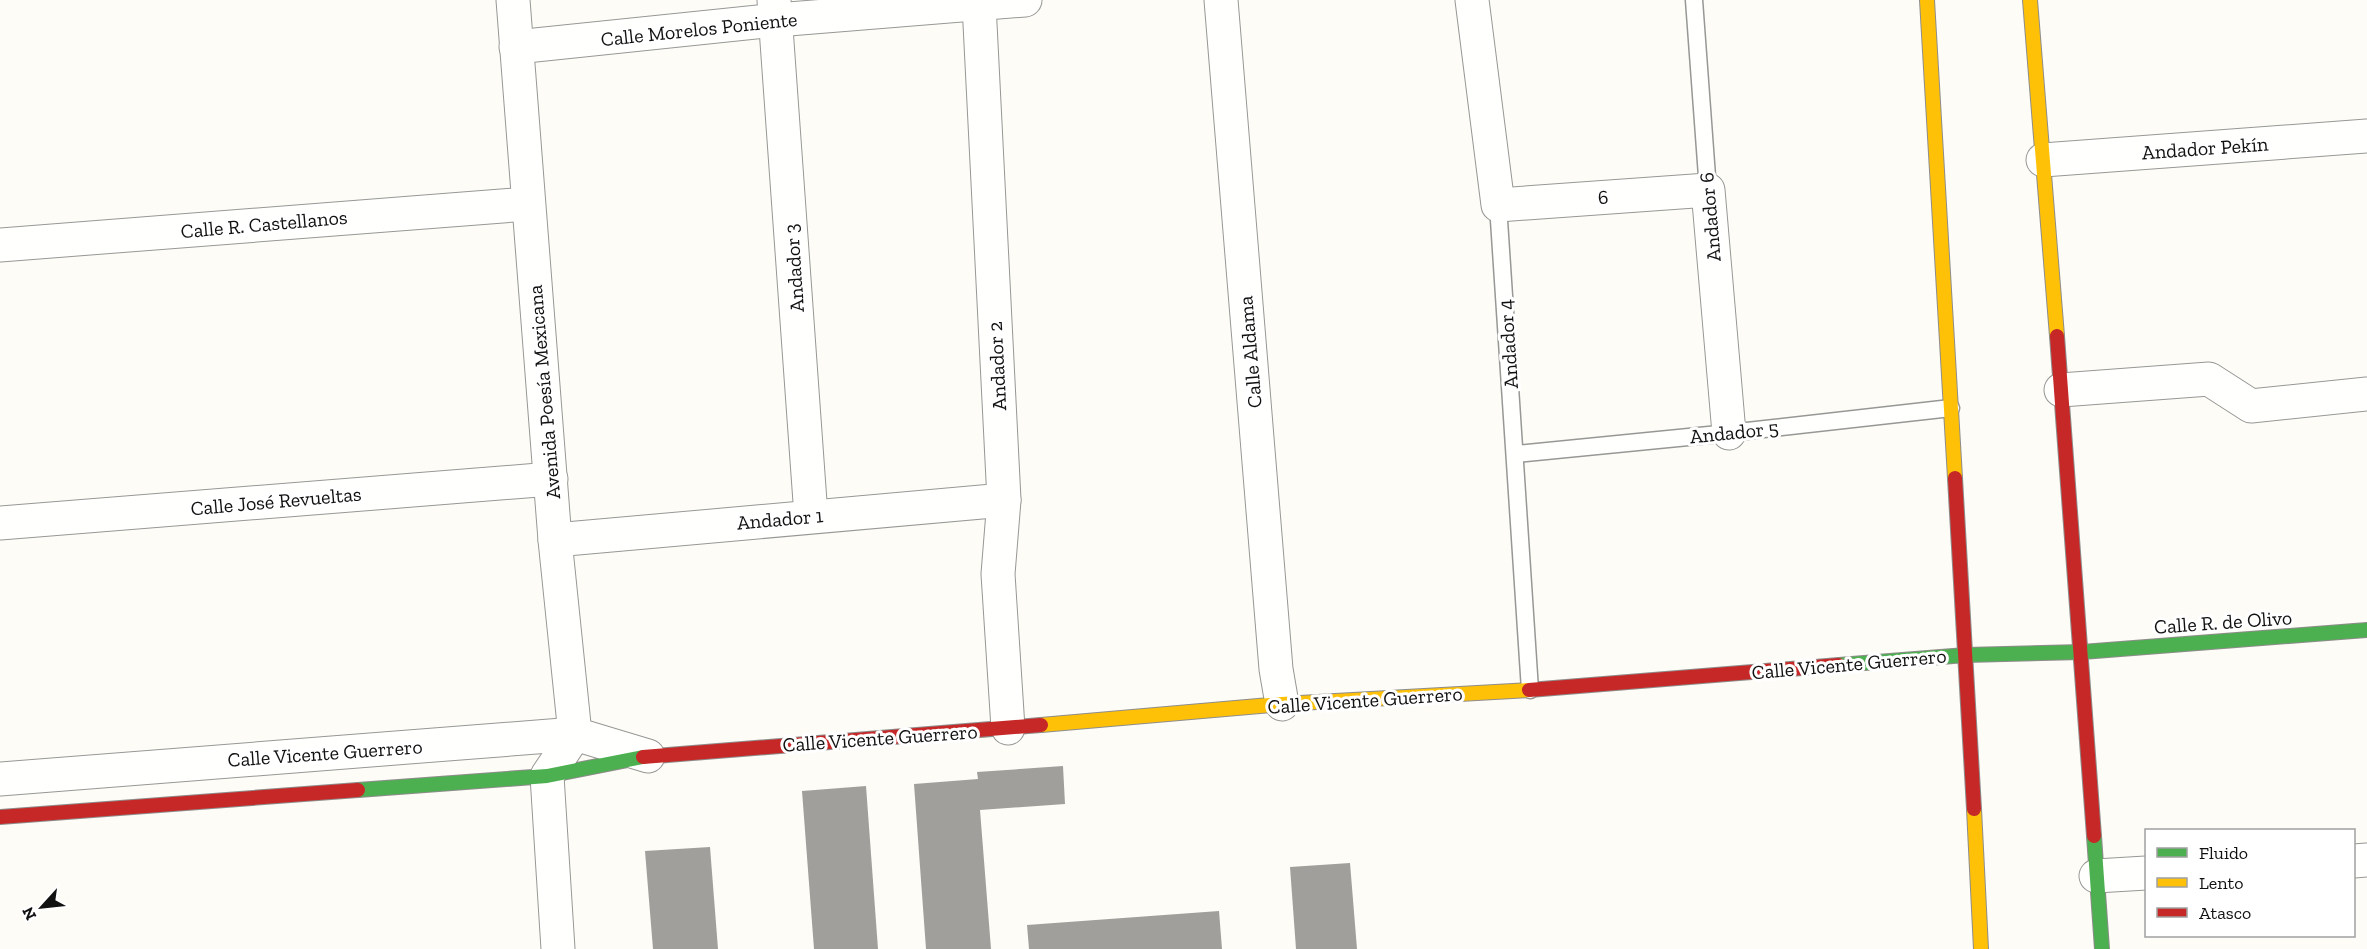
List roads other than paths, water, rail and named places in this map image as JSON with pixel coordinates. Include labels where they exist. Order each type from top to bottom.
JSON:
[{"type":"street","name":"Avenida Poesía Mexicana","points":[[513,0],[555,540],[574,734]]},
{"type":"street","name":"Calle Morelos Poniente","points":[[516,47],[775,10],[979,4],[1024,0]]},
{"type":"street","name":"Calle Aldama","points":[[1221,0],[1274,645],[1282,704]]},
{"type":"street","name":"Andador 4","points":[[1472,0],[1498,205]]},
{"type":"street","points":[[1927,0],[1981,949]]},
{"type":"street","points":[[2030,0],[2082,652],[2102,949]]},
{"type":"street","name":"Andador 2","points":[[979,4],[1004,500],[998,574],[1008,728]]},
{"type":"street","name":"Andador 3","points":[[775,10],[812,516]]},
{"type":"street","name":"Andador Pekín","points":[[2043,160],[2367,136]]},
{"type":"street","name":"6","points":[[1498,205],[1708,190]]},
{"type":"street","name":"Andador 6","points":[[1708,190],[1728,433]]},
{"type":"street","name":"Calle R. Castellanos","points":[[0,245],[528,204]]},
{"type":"street","points":[[2061,390],[2209,379],[2251,406],[2367,394]]},
{"type":"street","name":"Calle José Revueltas","points":[[0,523],[551,479]]},
{"type":"street","name":"Andador 1","points":[[555,540],[1004,500]]},
{"type":"street","name":"Calle R. de Olivo","points":[[2082,652],[2367,630]]},
{"type":"street","name":"Calle Vicente Guerrero","points":[[0,817],[547,776],[648,756],[1282,704],[1530,690],[1966,655],[2082,652]]},
{"type":"street","name":"Calle Vicente Guerrero","points":[[0,779],[574,734],[648,756]]},
{"type":"street","points":[[558,949],[547,776],[574,734]]},
{"type":"street","points":[[2096,876],[2145,873]]},
{"type":"lane","name":"Andador 6","points":[[1694,0],[1708,190]]},
{"type":"lane","name":"Andador 4","points":[[1498,205],[1530,690]]},
{"type":"lane","name":"Andador 5","points":[[1516,454],[1951,408]]}]
